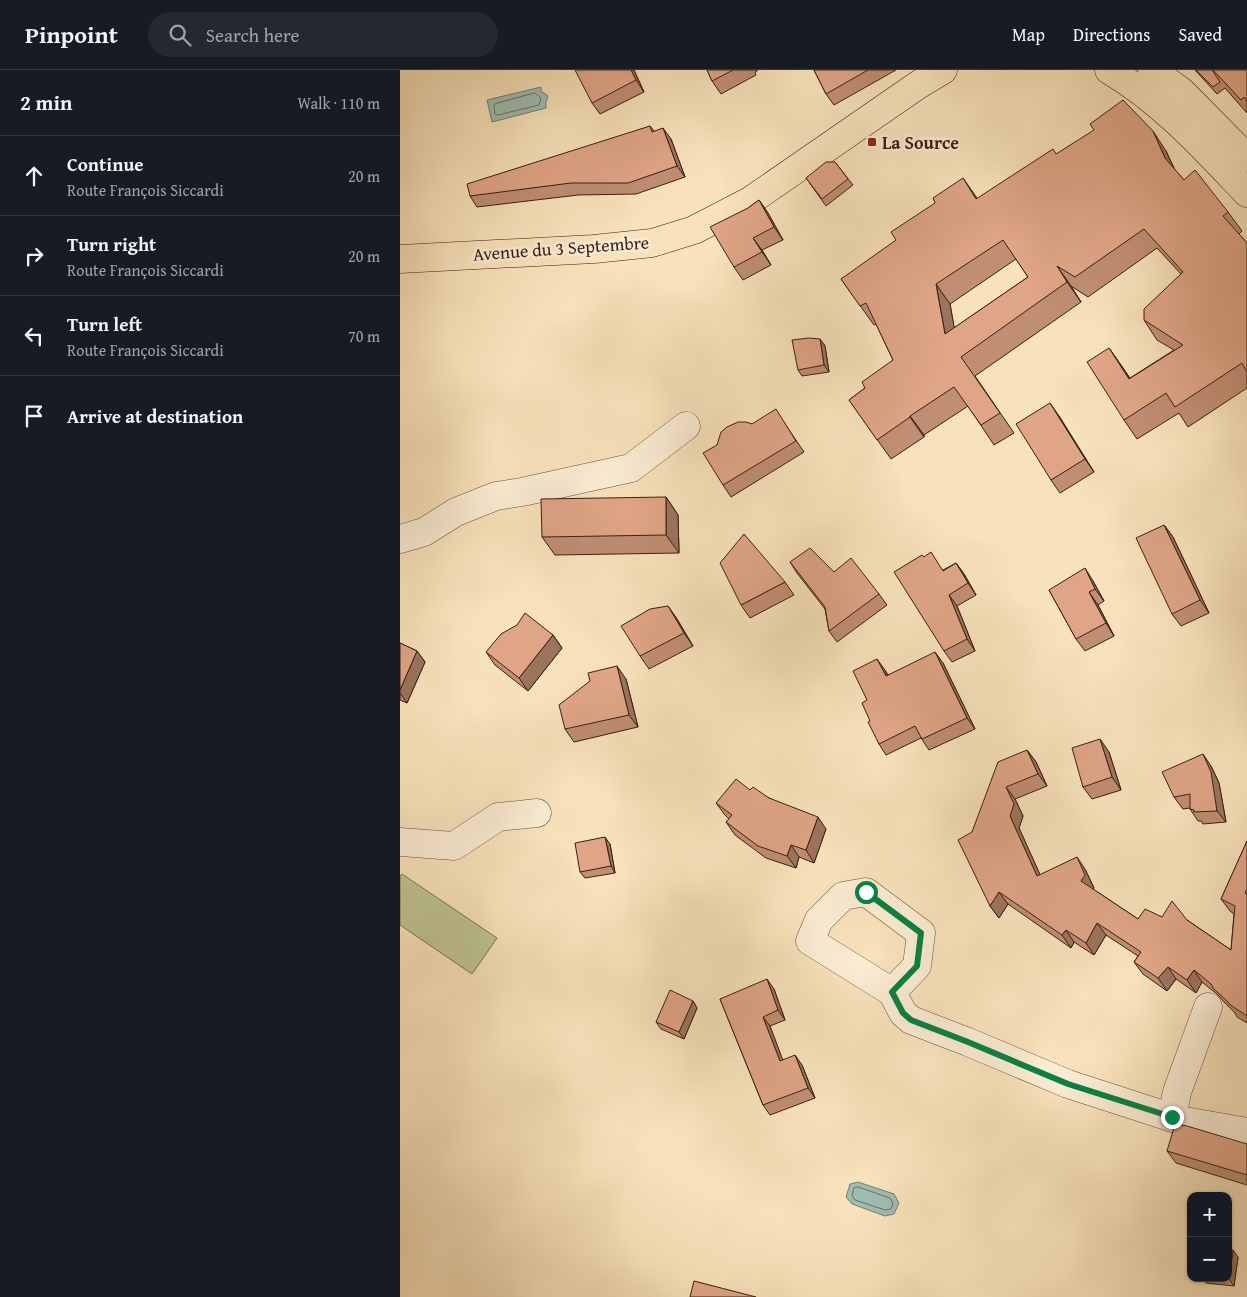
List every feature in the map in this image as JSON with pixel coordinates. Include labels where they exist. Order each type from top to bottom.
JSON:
[{"type":"main road","name":"Avenue du 3 Septembre","points":[[400,258],[594,248],[652,243],[694,230],[750,202],[911,90],[943,70]]},
{"type":"main road","points":[[1109,70],[1129,82],[1161,106],[1199,142],[1247,193]]},
{"type":"main road","points":[[1152,70],[1182,92],[1247,158]]},
{"type":"street","points":[[400,538],[424,532],[456,512],[496,496],[631,468],[686,426]]},
{"type":"street","points":[[400,842],[454,846],[498,817],[538,813]]},
{"type":"street","points":[[892,992],[903,1013],[911,1020],[1068,1084],[1179,1120],[1247,1132]]},
{"type":"street","points":[[1172,1117],[1177,1092],[1208,1007]]},
{"type":"green space","points":[[402,874],[497,938],[472,974],[400,925],[400,876]]},
{"type":"water","points":[[541,87],[541,91],[548,96],[546,108],[492,122],[487,100]]},
{"type":"water","points":[[858,1182],[894,1194],[899,1203],[894,1214],[885,1216],[852,1204],[846,1197],[850,1184]]},
{"type":"building","points":[[575,70],[631,70],[636,80],[592,103]]},
{"type":"building","points":[[707,70],[733,70],[712,81]]},
{"type":"building","points":[[814,70],[868,70],[826,94]]},
{"type":"building","points":[[1196,70],[1212,70],[1220,82],[1213,87]]},
{"type":"building","points":[[1213,70],[1247,70],[1247,101],[1244,97],[1241,100]]},
{"type":"building","points":[[1123,100],[1153,131],[1165,158],[1184,180],[1195,170],[1228,212],[1223,216],[1247,243],[1247,372],[1242,363],[1175,407],[1166,393],[1124,420],[1087,362],[1109,348],[1129,379],[1183,345],[1144,320],[1144,309],[1183,272],[1144,229],[1075,277],[1057,266],[1067,282],[961,357],[1000,413],[981,425],[954,387],[877,440],[849,400],[865,388],[862,382],[893,360],[866,303],[860,306],[841,279],[896,240],[891,232],[935,203],[933,198],[963,178],[976,199],[1053,149],[1056,154],[1094,130],[1090,124]],"holes":[[[1003,240],[1028,277],[945,334],[936,284]]]},
{"type":"building","points":[[650,126],[652,132],[663,128],[677,166],[628,183],[571,183],[470,196],[467,184]]},
{"type":"building","points":[[826,162],[835,162],[848,179],[822,199],[806,178]]},
{"type":"building","points":[[759,200],[774,227],[753,238],[762,252],[734,267],[710,227],[748,208]]},
{"type":"building","points":[[820,339],[824,365],[798,370],[792,340]]},
{"type":"building","points":[[1050,403],[1085,459],[1051,480],[1016,424]]},
{"type":"building","points":[[776,409],[796,441],[723,485],[703,453],[717,445],[721,432],[727,427],[738,422],[752,424]]},
{"type":"building","points":[[666,497],[666,535],[542,537],[541,499]]},
{"type":"building","points":[[1164,525],[1200,600],[1172,614],[1136,538]]},
{"type":"building","points":[[744,534],[785,582],[741,605],[720,563]]},
{"type":"building","points":[[810,548],[834,572],[851,558],[879,594],[829,631],[825,607],[790,562]]},
{"type":"building","points":[[931,552],[943,571],[956,563],[968,583],[949,595],[967,639],[944,651],[894,572],[922,555],[924,557]]},
{"type":"building","points":[[1085,568],[1095,589],[1089,592],[1106,623],[1076,639],[1049,590]]},
{"type":"building","points":[[668,606],[684,633],[640,656],[621,626],[650,609]]},
{"type":"building","points":[[525,613],[553,635],[519,678],[486,652],[501,634],[517,625]]},
{"type":"building","points":[[400,643],[417,651],[400,690]]},
{"type":"building","points":[[935,652],[967,718],[922,739],[915,726],[879,744],[868,722],[870,721],[862,703],[867,700],[853,671],[877,659],[886,676]]},
{"type":"building","points":[[617,666],[629,715],[565,729],[559,705],[590,681],[588,673]]},
{"type":"building","points":[[1100,739],[1112,777],[1083,787],[1072,748]]},
{"type":"building","points":[[1027,750],[1038,774],[1006,787],[1014,804],[1010,816],[1037,876],[1077,857],[1085,875],[1081,881],[1138,919],[1145,909],[1162,917],[1172,901],[1187,920],[1231,950],[1235,906],[1221,899],[1247,841],[1247,889],[1245,893],[1247,895],[1247,1016],[1229,1004],[1211,984],[1194,970],[1187,980],[1168,967],[1158,978],[1134,962],[1141,952],[1097,923],[1086,943],[1066,930],[1062,935],[999,892],[990,906],[958,840],[972,832],[998,762]]},
{"type":"building","points":[[1203,754],[1211,772],[1217,811],[1194,812],[1194,810],[1190,809],[1190,794],[1174,797],[1162,772]]},
{"type":"building","points":[[736,779],[750,790],[753,787],[769,798],[818,817],[806,850],[791,845],[787,856],[758,846],[726,822],[732,815],[716,803]]},
{"type":"building","points":[[605,837],[611,866],[580,872],[575,843]]},
{"type":"building","points":[[767,979],[778,1010],[763,1017],[780,1061],[795,1055],[808,1088],[763,1105],[720,999]]},
{"type":"building","points":[[670,990],[693,1001],[679,1032],[656,1022]]},
{"type":"building","points":[[1175,1124],[1247,1144],[1247,1175],[1167,1151]]},
{"type":"building","points":[[694,1281],[756,1297],[690,1297]]},
{"type":"place","name":"La Source","points":[[872,142]]},
{"type":"route","points":[[866,892],[921,933],[917,966],[892,992],[903,1013],[911,1020],[1068,1084],[1172,1117]]}]
